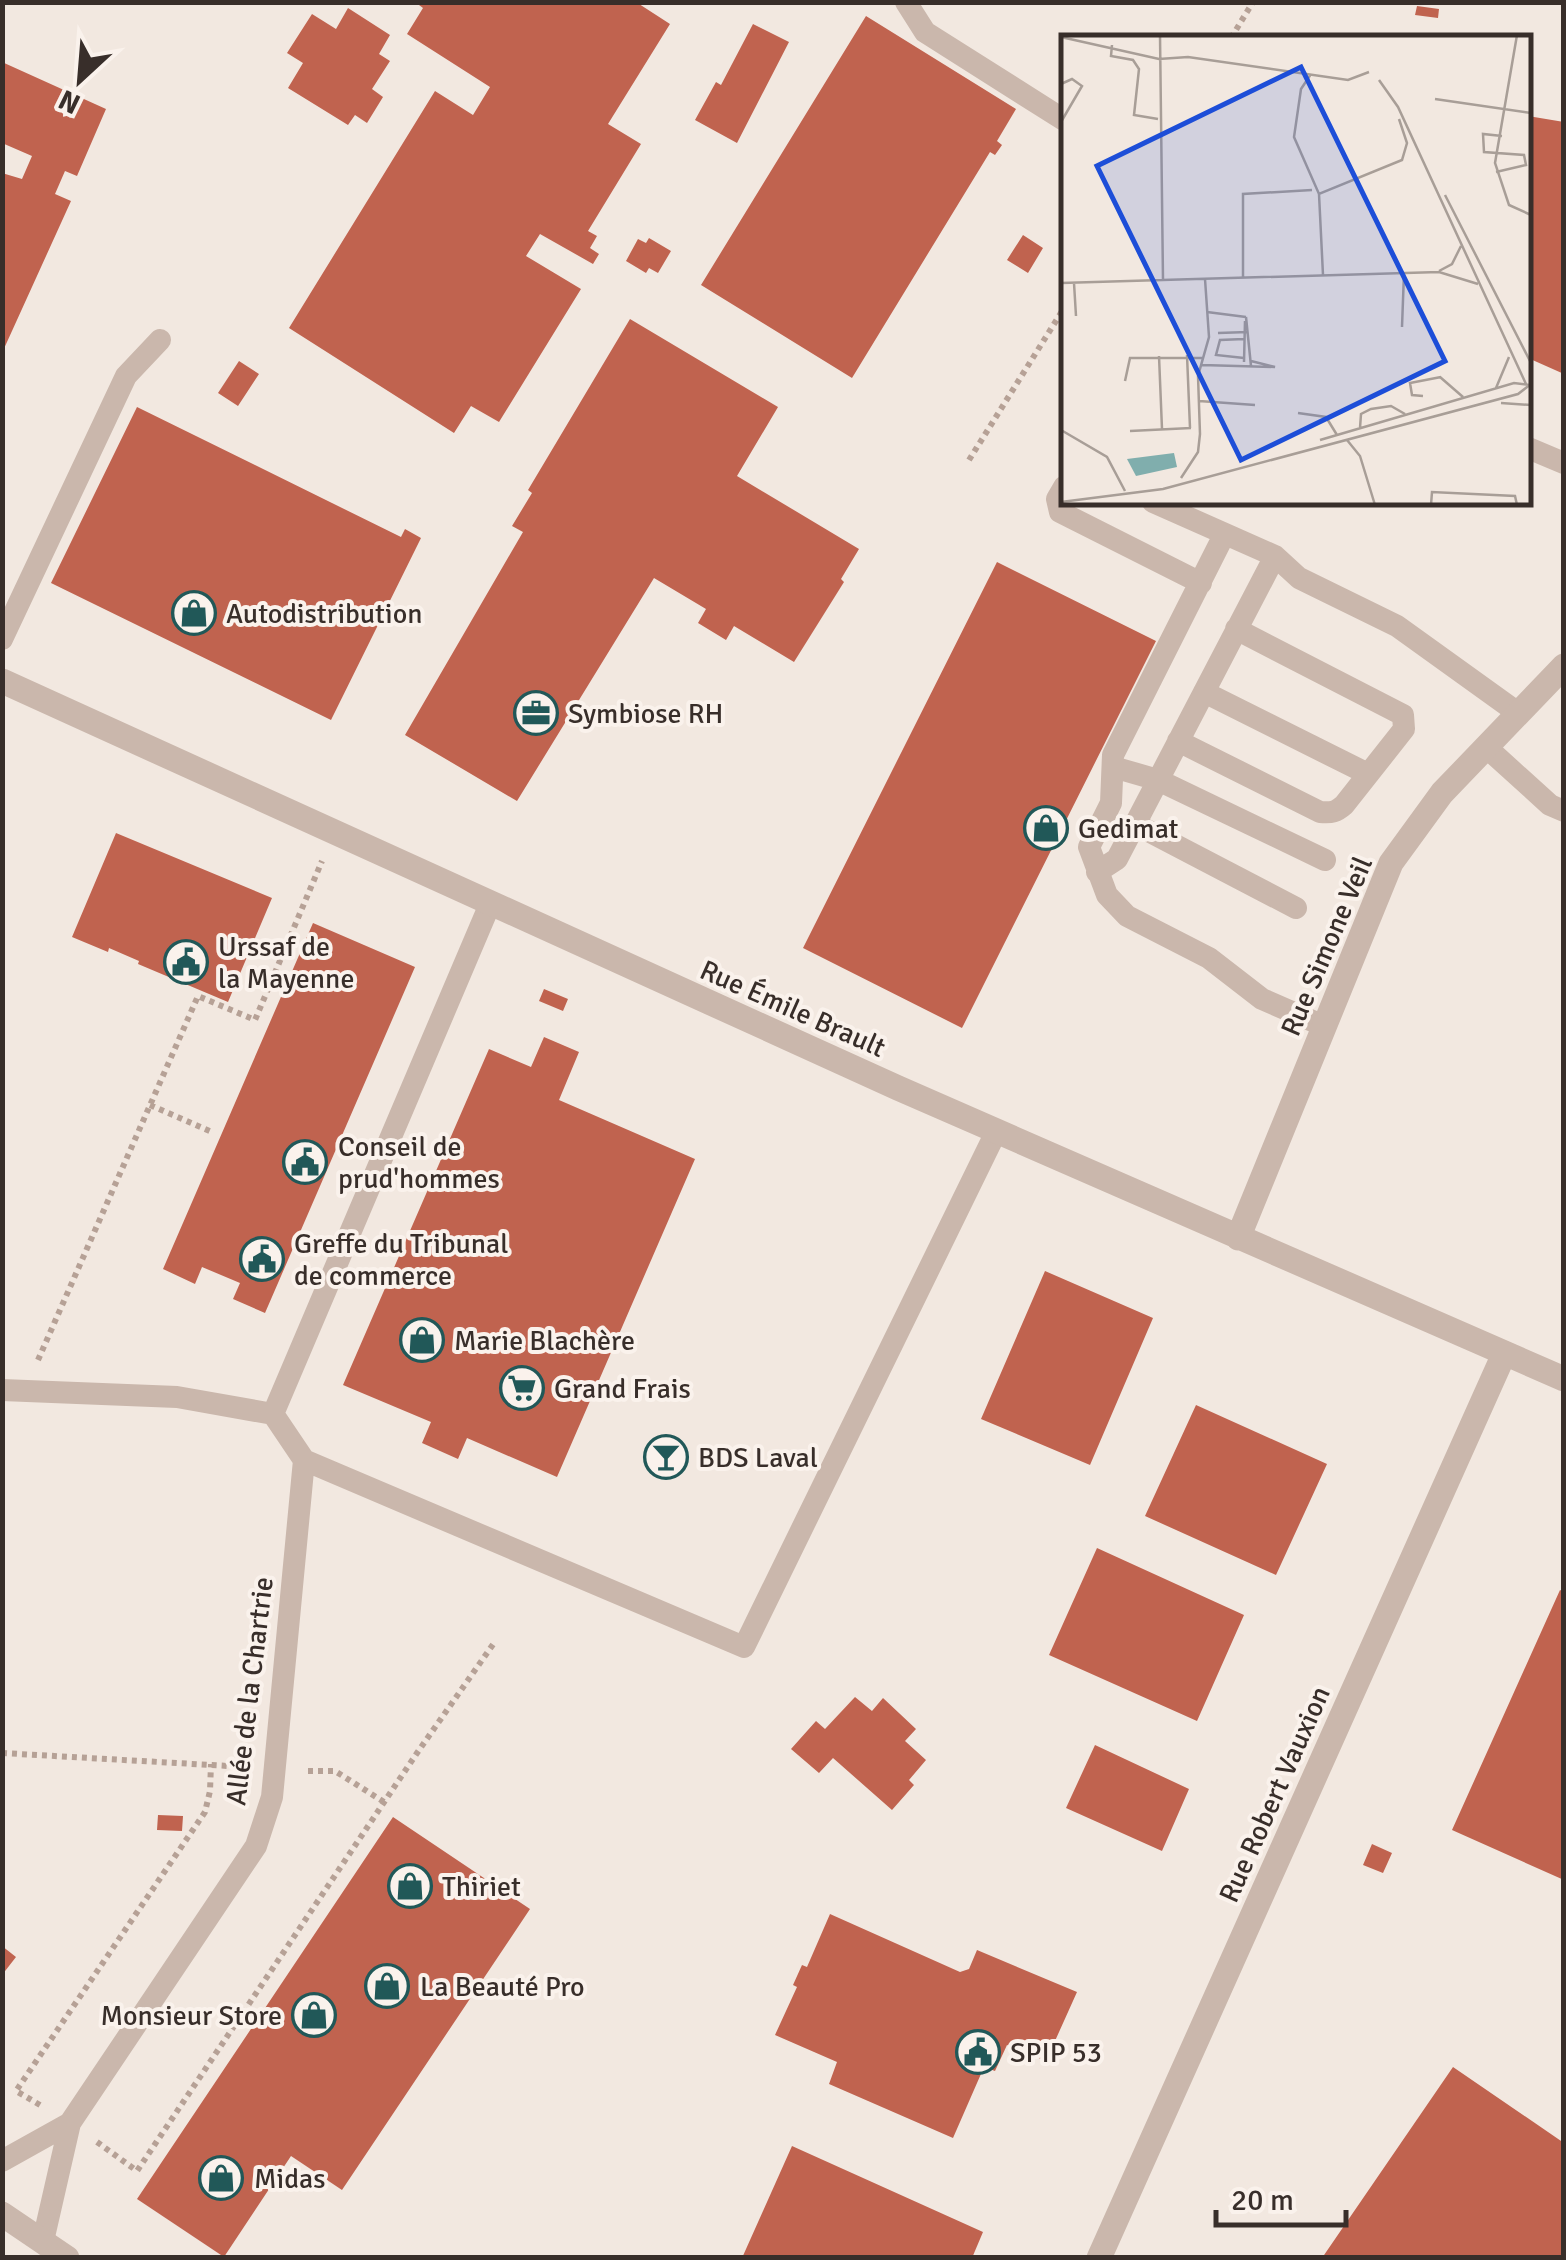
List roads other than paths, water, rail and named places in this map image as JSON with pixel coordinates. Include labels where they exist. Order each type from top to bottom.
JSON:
[{"type":"street","name":"Rue Simone Veil","points":[[1238,1238],[1391,863],[1442,793],[1564,666]]},
{"type":"street","name":"Rue Émile Brault","points":[[2,681],[996,1132],[1564,1379]]},
{"type":"street","name":"Rue Robert Vauxion","points":[[1099,2258],[1504,1354]]},
{"type":"street","points":[[2,2214],[67,2258]]},
{"type":"lane","points":[[906,2],[925,32],[1061,118]]},
{"type":"lane","points":[[2,640],[126,376],[160,340]]},
{"type":"lane","points":[[1531,449],[1564,463]]},
{"type":"lane","points":[[1061,494],[1060,512],[1201,583]]},
{"type":"lane","points":[[1159,505],[1274,556],[1300,578],[1397,626],[1518,713]]},
{"type":"lane","points":[[1224,535],[1113,755],[1111,802],[1089,847],[1107,896],[1127,916],[1209,958],[1262,999],[1324,1026]]},
{"type":"lane","points":[[1097,872],[1117,858],[1274,556]]},
{"type":"lane","points":[[1178,740],[1320,812],[1335,812],[1404,729],[1403,716],[1236,629]]},
{"type":"lane","points":[[1204,692],[1368,774]]},
{"type":"lane","points":[[1486,747],[1550,805],[1564,811]]},
{"type":"lane","points":[[1113,768],[1158,780],[1325,860]]},
{"type":"lane","points":[[1135,824],[1296,908]]},
{"type":"lane","points":[[273,1414],[490,904]]},
{"type":"lane","points":[[2,1390],[176,1397],[273,1414],[304,1460],[744,1647],[996,1132]]},
{"type":"lane","name":"Allée de la Chartrie","points":[[2,2161],[70,2122],[256,1846],[272,1797],[304,1460]]},
{"type":"lane","points":[[43,2241],[70,2122]]},
{"type":"place","name":"Autodistribution","points":[[194,613]]},
{"type":"place","name":"Symbiose RH","points":[[536,713]]},
{"type":"place","name":"Gedimat","points":[[1046,828]]},
{"type":"place","name":"Urssaf de la Mayenne","points":[[186,962]]},
{"type":"place","name":"Conseil de prud'hommes","points":[[305,1162]]},
{"type":"place","name":"Greffe du Tribunal de commerce","points":[[262,1259]]},
{"type":"place","name":"Marie Blachère","points":[[422,1340]]},
{"type":"place","name":"Grand Frais","points":[[522,1388]]},
{"type":"place","name":"BDS Laval","points":[[666,1457]]},
{"type":"place","name":"Thiriet","points":[[410,1886]]},
{"type":"place","name":"La Beauté Pro","points":[[387,1986]]},
{"type":"place","name":"Monsieur Store","points":[[314,2015]]},
{"type":"place","name":"SPIP 53","points":[[978,2052]]},
{"type":"place","name":"Midas","points":[[221,2178]]}]
